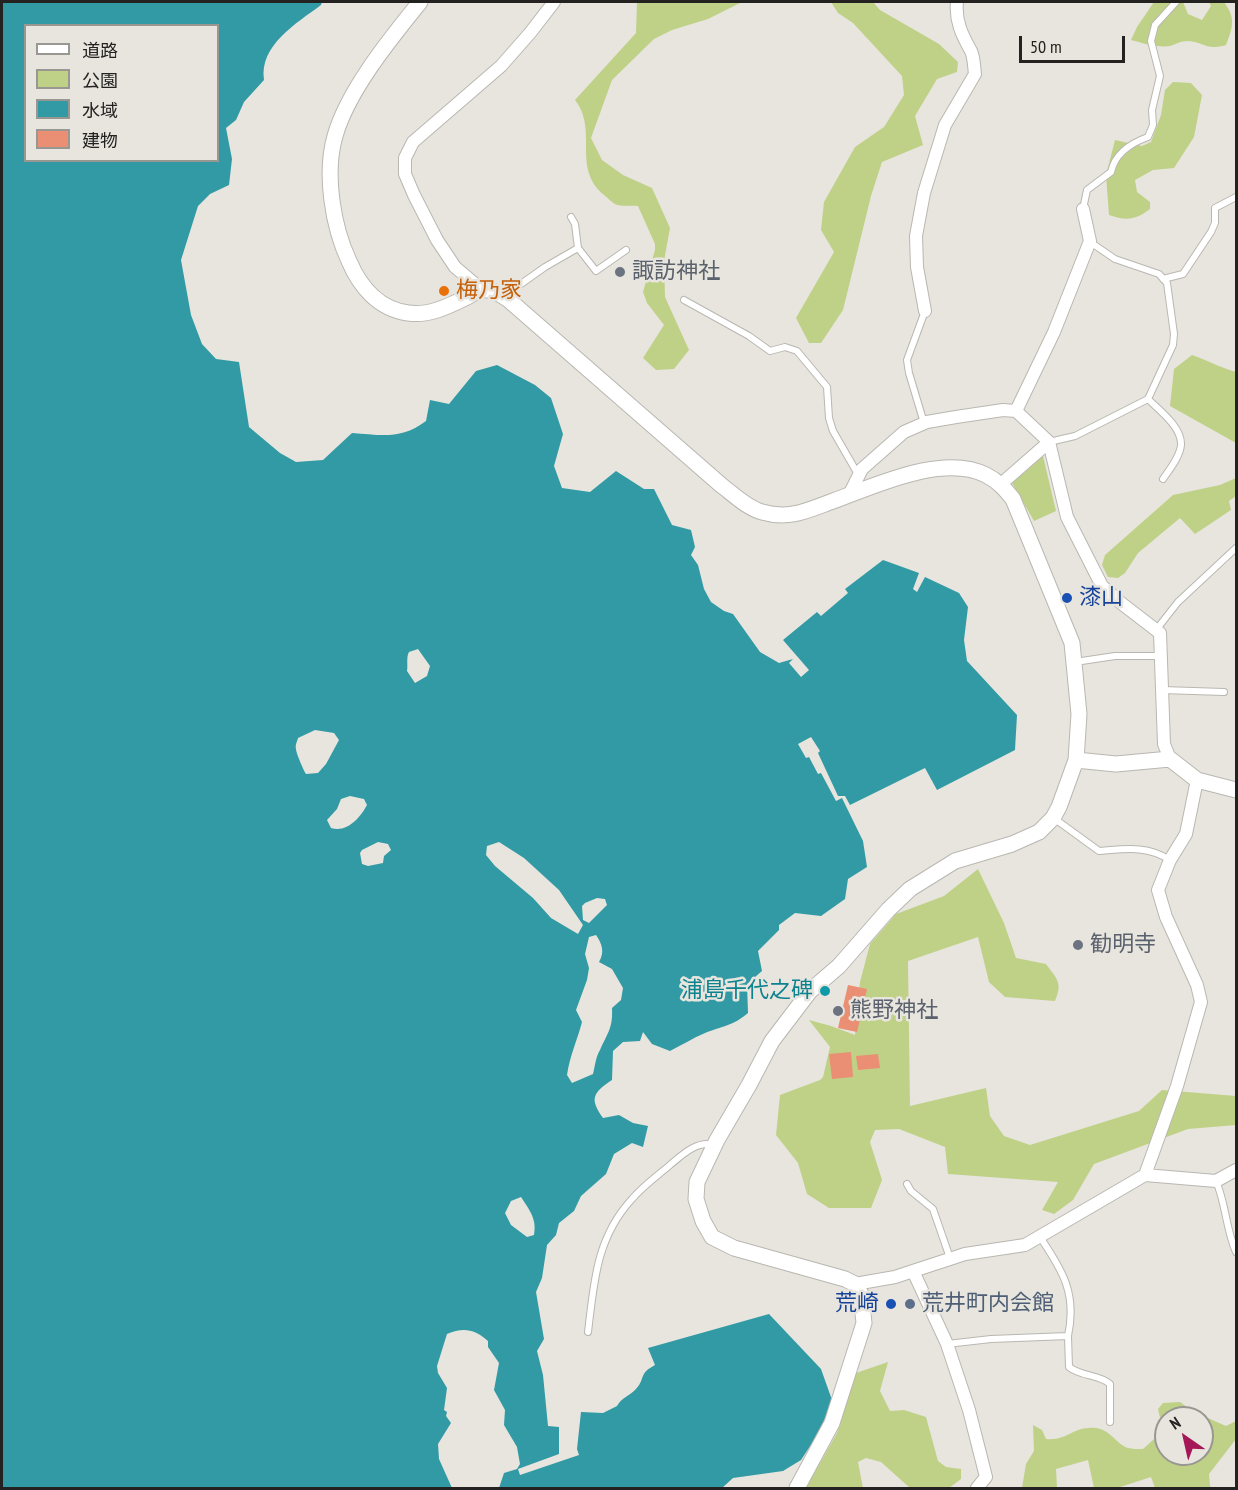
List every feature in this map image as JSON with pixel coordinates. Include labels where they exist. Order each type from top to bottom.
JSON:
[{"type":"street","points":[[420,2],[387,43],[365,76],[334,137],[330,175],[333,212],[343,248],[355,276],[370,295],[388,307],[409,313],[438,311],[482,290]]},
{"type":"street","points":[[554,2],[501,66],[413,142],[405,158],[405,174],[437,240],[455,267],[482,290],[497,292],[504,296],[721,485],[760,512],[781,515],[799,514],[886,482],[936,468],[962,468],[985,474],[1001,484],[1013,499],[1072,643],[1079,714],[1076,760],[1053,818],[1039,832],[1012,844],[955,861],[910,889],[888,910],[838,966],[810,990],[772,1041],[697,1182],[696,1199],[703,1221],[712,1237],[734,1248],[845,1279],[855,1284],[861,1294],[864,1323],[832,1423],[797,1488]]},
{"type":"street","points":[[925,311],[917,267],[916,236],[924,193],[945,125],[975,74],[972,53],[964,42],[957,18],[957,2]]},
{"type":"street","points":[[1016,411],[1054,332],[1090,241],[1083,209]]},
{"type":"street","points":[[849,495],[862,469],[904,432],[924,423],[1003,410],[1016,411],[1049,442],[1067,517],[1102,586],[1160,633],[1164,744],[1170,759],[1197,780],[1236,790]]},
{"type":"street","points":[[1001,484],[1049,442]]},
{"type":"street","points":[[1076,760],[1116,764],[1170,759]]},
{"type":"street","points":[[1145,1175],[1177,1086],[1201,1002],[1197,985],[1166,917],[1158,890],[1170,860],[1186,834],[1197,780]]},
{"type":"street","points":[[855,1284],[895,1277],[965,1254],[1025,1245],[1145,1175],[1216,1181],[1236,1170]]},
{"type":"street","points":[[914,1271],[947,1344],[969,1410],[986,1477],[978,1488]]},
{"type":"lane","points":[[1083,209],[1087,190],[1111,172],[1114,160],[1135,142],[1148,137],[1153,125],[1152,110],[1160,76],[1151,41],[1155,25],[1176,2]]},
{"type":"lane","points":[[1163,279],[1183,274],[1211,232],[1215,223],[1215,208],[1236,197]]},
{"type":"lane","points":[[571,217],[575,224],[578,248],[596,271],[626,250]]},
{"type":"lane","points":[[1049,442],[1075,436],[1148,399],[1173,345],[1174,334],[1167,283],[1159,274],[1115,259],[1090,241]]},
{"type":"lane","points":[[504,296],[545,267],[578,248]]},
{"type":"lane","points":[[684,300],[770,351],[785,347],[797,351],[827,387],[833,431],[859,476]]},
{"type":"lane","points":[[924,423],[907,360],[925,311]]},
{"type":"lane","points":[[1148,399],[1178,430],[1181,445],[1177,457],[1163,479]]},
{"type":"lane","points":[[1156,630],[1178,602],[1236,548]]},
{"type":"lane","points":[[1074,662],[1115,656],[1160,656]]},
{"type":"lane","points":[[1161,690],[1224,692]]},
{"type":"lane","points":[[1053,818],[1099,851],[1138,848],[1162,855],[1170,860]]},
{"type":"lane","points":[[588,1332],[597,1263],[612,1226],[632,1199],[687,1150],[708,1144],[715,1145]]},
{"type":"lane","points":[[1216,1181],[1223,1196],[1236,1252]]},
{"type":"lane","points":[[906,1184],[933,1209],[950,1258]]},
{"type":"lane","points":[[1040,1237],[1058,1264],[1069,1290],[1072,1317],[1068,1336],[1069,1367],[1077,1373],[1105,1379],[1110,1384],[1110,1422]]},
{"type":"lane","points":[[947,1344],[991,1339],[1068,1336]]},
{"type":"green space","points":[[637,2],[742,2],[708,19],[672,30],[654,39],[612,80],[591,138],[602,160],[623,175],[652,188],[670,228],[664,261],[665,297],[689,350],[674,369],[656,370],[643,358],[664,325],[647,303],[643,292],[655,244],[638,206],[615,204],[594,184],[587,161],[585,124],[582,112],[575,100],[636,33]]},
{"type":"green space","points":[[831,2],[873,2],[880,10],[939,44],[958,62],[957,72],[937,79],[915,116],[923,145],[882,162],[871,196],[843,310],[821,343],[809,343],[796,318],[834,252],[821,230],[824,202],[855,147],[884,127],[904,95],[902,76],[853,23],[838,13]]},
{"type":"green space","points":[[1154,2],[1183,2],[1188,14],[1202,20],[1211,6],[1209,2],[1224,2],[1232,18],[1226,45],[1209,47],[1188,41],[1160,46],[1131,40]]},
{"type":"green space","points":[[1173,82],[1191,83],[1202,95],[1194,137],[1174,168],[1153,170],[1135,180],[1137,192],[1150,202],[1150,209],[1131,218],[1109,215],[1106,175],[1115,140],[1142,146],[1151,142],[1161,115],[1165,90]]},
{"type":"green space","points":[[1192,355],[1236,372],[1236,443],[1170,406],[1174,369]]},
{"type":"green space","points":[[1043,456],[1056,511],[1034,521],[1012,483]]},
{"type":"green space","points":[[1236,478],[1236,496],[1229,501],[1231,510],[1195,534],[1180,518],[1138,553],[1125,573],[1118,578],[1108,577],[1102,565],[1105,555],[1173,495],[1220,485]]},
{"type":"green space","points":[[978,869],[1004,923],[1016,958],[1046,964],[1058,981],[1059,990],[1055,1001],[1005,997],[989,982],[978,937],[908,961],[910,1106],[986,1088],[990,1116],[1004,1136],[1030,1145],[1139,1111],[1162,1090],[1236,1096],[1236,1125],[1188,1129],[1094,1164],[1073,1200],[1054,1214],[1042,1210],[1058,1182],[948,1174],[945,1147],[899,1129],[875,1130],[870,1142],[882,1180],[871,1208],[829,1208],[807,1194],[798,1163],[776,1135],[780,1095],[823,1077],[830,1047],[809,1020],[855,1035],[860,982],[870,944],[896,914],[944,896]]},
{"type":"green space","points":[[888,1362],[880,1391],[890,1411],[904,1410],[926,1417],[938,1461],[946,1467],[961,1469],[961,1479],[949,1488],[910,1488],[881,1462],[866,1458],[858,1462],[863,1488],[806,1488],[837,1433],[856,1373]]},
{"type":"green space","points":[[1180,1402],[1186,1406],[1160,1406],[1163,1403]]},
{"type":"green space","points":[[1214,1421],[1226,1426],[1236,1421],[1236,1439],[1209,1474],[1212,1488],[1155,1488],[1151,1477],[1117,1488],[1094,1488],[1088,1460],[1056,1469],[1057,1488],[1022,1488],[1026,1464],[1034,1451],[1033,1425],[1042,1430],[1046,1439],[1060,1438],[1081,1429],[1096,1428],[1106,1431],[1128,1448],[1143,1449],[1154,1439],[1154,1466],[1214,1466]]},
{"type":"water","points":[[2,2],[322,2],[291,27],[274,46],[267,56],[264,80],[244,102],[236,120],[226,128],[232,159],[229,185],[210,194],[198,206],[181,260],[191,315],[202,344],[216,359],[239,362],[249,427],[280,453],[296,462],[323,460],[352,433],[390,435],[408,431],[426,421],[430,400],[449,404],[476,371],[497,365],[535,385],[551,398],[563,434],[554,466],[562,488],[590,492],[616,471],[644,489],[654,489],[672,525],[691,530],[695,547],[691,555],[698,565],[704,589],[711,602],[733,614],[760,652],[779,663],[793,659],[789,663],[801,677],[809,670],[783,640],[817,612],[821,616],[848,593],[845,589],[883,560],[919,573],[913,589],[917,592],[925,577],[959,593],[968,607],[964,640],[967,661],[1017,715],[1015,750],[937,790],[925,768],[850,805],[845,796],[838,796],[818,753],[820,751],[811,737],[798,744],[806,758],[809,757],[818,774],[821,773],[836,801],[842,798],[863,841],[867,867],[848,879],[845,899],[821,916],[795,913],[779,925],[779,930],[758,951],[762,971],[747,984],[748,1013],[743,1017],[670,1051],[652,1044],[643,1032],[640,1041],[623,1042],[613,1051],[612,1080],[597,1092],[596,1105],[603,1118],[619,1115],[633,1123],[648,1126],[643,1147],[632,1143],[614,1154],[606,1174],[581,1196],[574,1211],[559,1223],[556,1235],[547,1245],[542,1278],[536,1292],[544,1339],[537,1351],[543,1375],[548,1426],[559,1427],[559,1454],[518,1469],[520,1475],[579,1455],[577,1449],[581,1412],[603,1413],[617,1406],[634,1391],[646,1371],[655,1365],[648,1348],[769,1314],[821,1369],[832,1400],[820,1431],[801,1460],[783,1471],[733,1478],[722,1488],[499,1488],[504,1473],[517,1469],[520,1464],[517,1447],[504,1425],[505,1410],[494,1390],[499,1363],[488,1347],[488,1341],[469,1330],[458,1330],[447,1334],[437,1366],[438,1373],[447,1388],[444,1410],[451,1423],[438,1444],[439,1459],[452,1488],[2,1488]],"holes":[[[418,649],[430,666],[427,676],[415,683],[407,671],[409,652]],[[315,730],[334,733],[339,740],[326,764],[318,773],[306,774],[296,751],[298,738]],[[350,796],[364,799],[367,805],[361,815],[348,826],[331,828],[327,820],[337,809],[341,799]],[[378,842],[388,844],[391,850],[384,856],[383,863],[368,866],[362,864],[360,853]],[[597,898],[605,899],[607,905],[589,923],[583,920],[582,906]],[[596,935],[602,948],[599,962],[612,969],[623,988],[621,1000],[612,1008],[611,1025],[598,1055],[593,1074],[572,1083],[567,1075],[582,1022],[576,1010],[587,980],[589,968],[585,954],[589,937]],[[521,1197],[534,1220],[534,1235],[527,1237],[511,1225],[505,1213],[511,1201]]]},
{"type":"pier","points":[[499,842],[524,858],[559,890],[583,925],[578,934],[551,918],[533,898],[495,866],[486,855],[487,846]]},
{"type":"building","points":[[848,985],[867,989],[857,1032],[838,1028]]},
{"type":"building","name":"熊野神社","points":[[851,1052],[853,1077],[832,1079],[829,1054]]},
{"type":"building","points":[[878,1054],[880,1068],[858,1070],[856,1056]]},
{"type":"place","name":"諏訪神社","points":[[620,272]]},
{"type":"place","name":"梅乃家","points":[[444,291]]},
{"type":"place","name":"漆山","points":[[1067,598]]},
{"type":"place","name":"勧明寺","points":[[1078,945]]},
{"type":"place","name":"浦島千代之碑","points":[[825,991]]},
{"type":"place","name":"熊野神社","points":[[838,1011]]},
{"type":"place","name":"荒崎","points":[[891,1304]]},
{"type":"place","name":"荒井町内会館","points":[[910,1304]]}]
